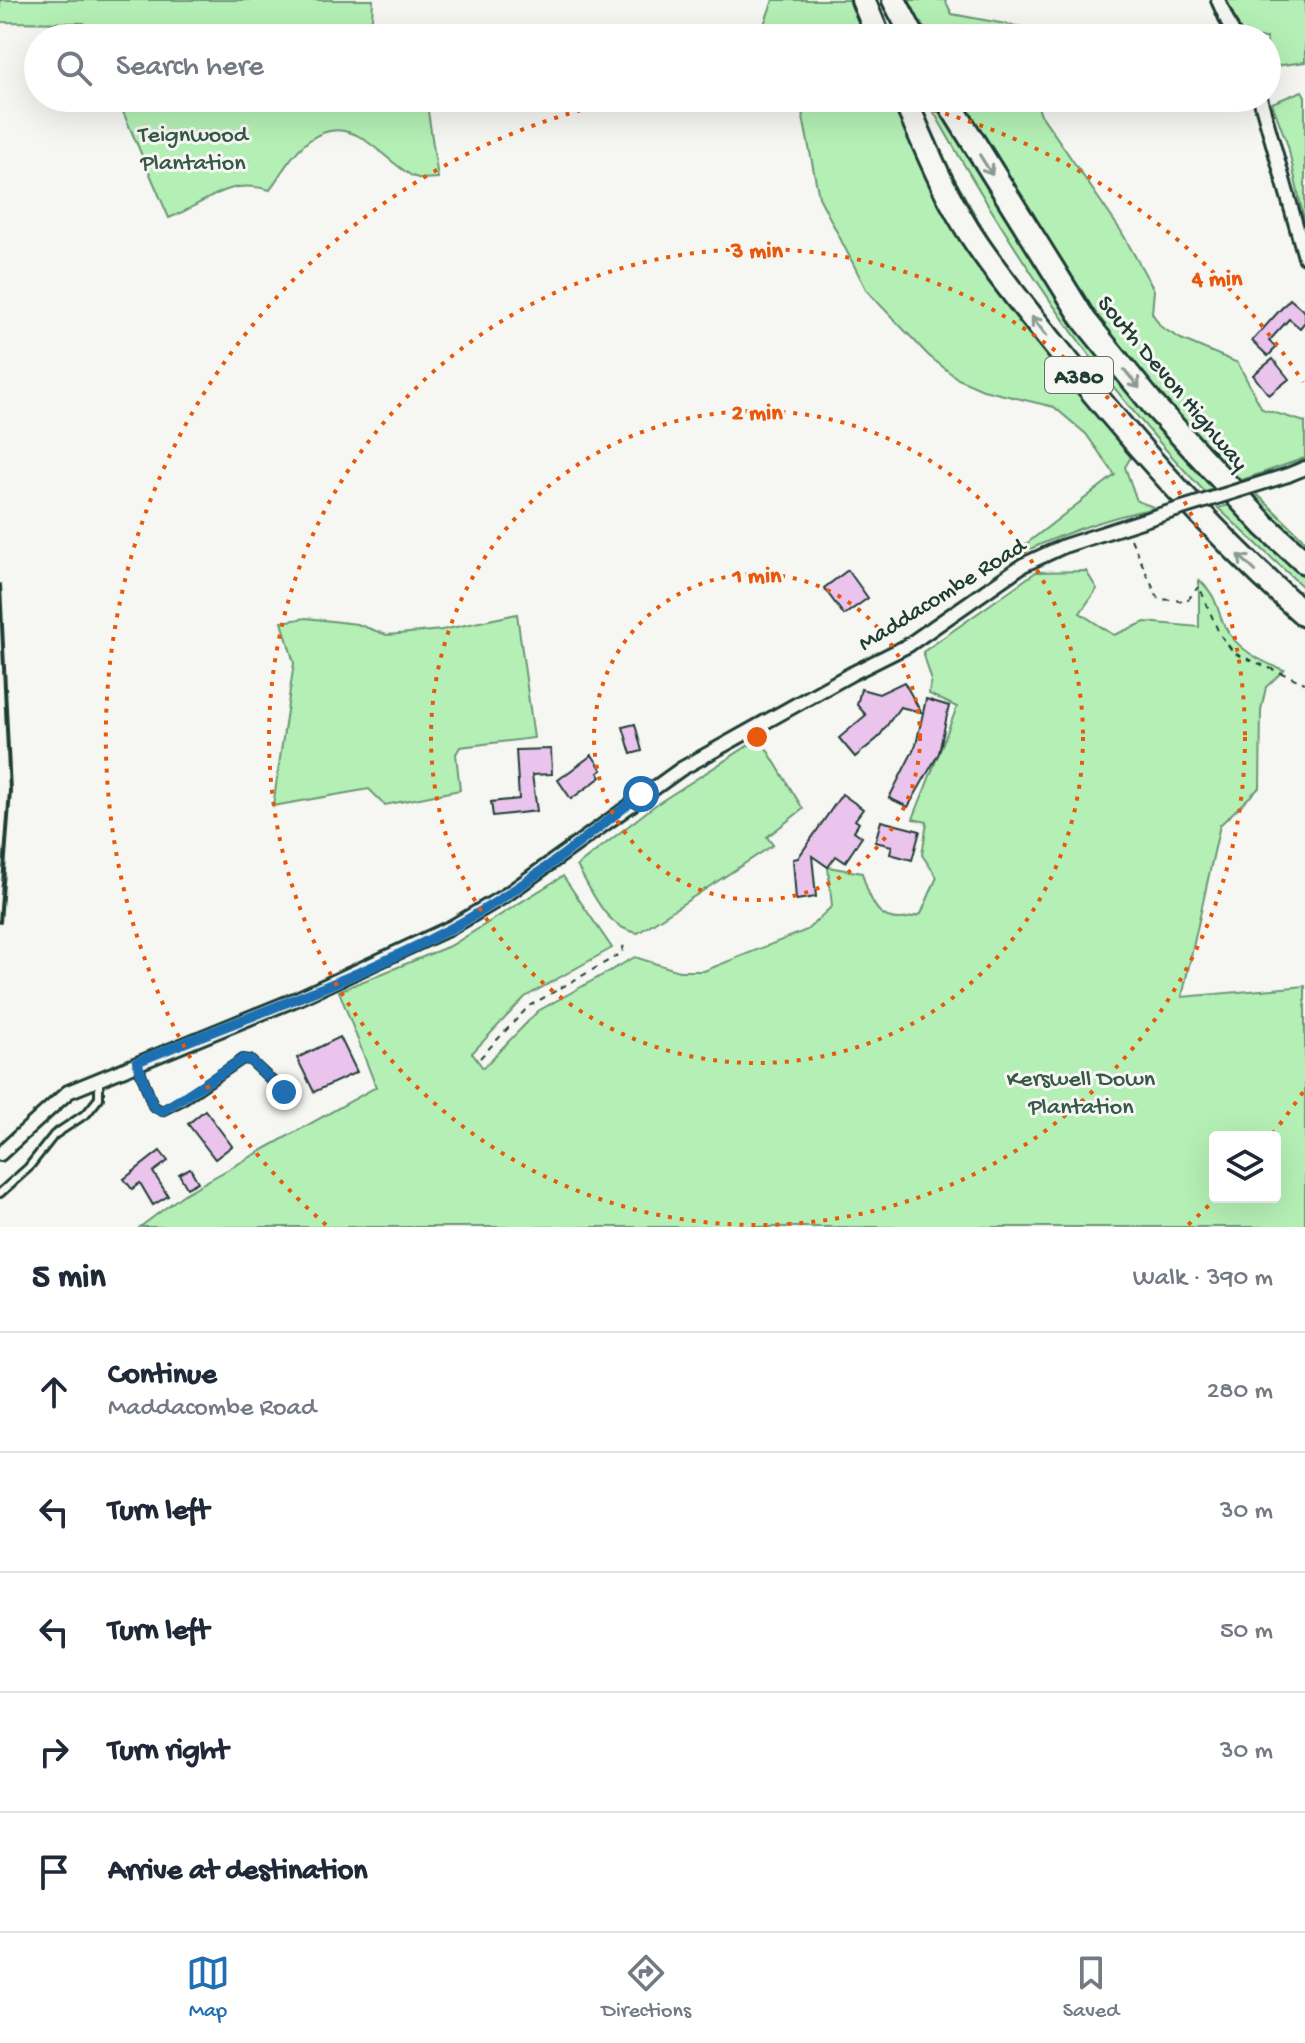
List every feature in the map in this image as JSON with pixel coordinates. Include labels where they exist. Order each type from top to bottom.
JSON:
[{"type":"highway","points":[[863,0],[873,24]]},
{"type":"highway","points":[[894,0],[907,24]]},
{"type":"highway","name":"A380","points":[[910,112],[940,180],[976,243],[1042,330],[1160,474],[1250,567],[1305,615]]},
{"type":"highway","name":"South Devon Highway","points":[[955,112],[1085,321],[1155,407],[1265,526],[1305,562]]},
{"type":"street","points":[[1218,0],[1229,24]]},
{"type":"street","points":[[1264,112],[1305,257]]},
{"type":"street","name":"Maddacombe Road","points":[[0,1154],[60,1098],[99,1078],[299,998],[452,927],[506,895],[641,794],[790,707],[907,646],[1023,565],[1064,546],[1305,468]]},
{"type":"lane","points":[[137,1062],[153,1106],[162,1111],[243,1059],[250,1060],[284,1092]]},
{"type":"lane","points":[[0,1193],[28,1168],[54,1135],[87,1113],[99,1098],[99,1078]]},
{"type":"path","points":[[1126,526],[1140,565],[1158,599],[1187,601],[1199,586],[1219,633],[1234,653],[1305,683]]},
{"type":"path","points":[[480,1058],[529,1006],[622,953],[624,944]]},
{"type":"green space","points":[[0,0],[373,0],[372,24],[0,22]]},
{"type":"green space","points":[[773,0],[862,0],[873,24],[764,24]]},
{"type":"green space","points":[[905,0],[945,0],[952,14],[1006,24],[918,24]]},
{"type":"green space","points":[[1226,0],[1305,0],[1305,62],[1281,65],[1281,24],[1237,24]]},
{"type":"green space","points":[[1302,91],[1305,96],[1305,225],[1288,146],[1275,112],[1281,112],[1281,99]]},
{"type":"green space","name":"Teignwood Plantation","points":[[123,112],[428,112],[438,178],[412,176],[362,138],[346,131],[331,131],[306,143],[286,165],[270,190],[254,187],[228,189],[169,218]]},
{"type":"green space","points":[[802,112],[916,112],[996,251],[1134,452],[1125,467],[1137,501],[1156,508],[1078,529],[1004,561],[1115,475],[1086,434],[1054,407],[983,390],[958,379],[929,356],[867,291],[819,197]]},
{"type":"green space","points":[[934,112],[945,112],[1069,315],[1218,488],[1205,492],[1125,401],[1019,254]]},
{"type":"green space","points":[[965,112],[1040,112],[1121,231],[1154,290],[1152,313],[1161,327],[1238,363],[1262,409],[1305,422],[1305,458],[1233,483],[1094,313]]},
{"type":"green space","points":[[1258,495],[1305,541],[1305,552],[1248,499]]},
{"type":"green space","points":[[1232,504],[1305,572],[1305,589],[1218,508]]},
{"type":"green space","name":"Kerswell Down Plantation","points":[[1086,571],[1097,589],[1080,613],[1114,635],[1145,622],[1199,627],[1199,580],[1211,593],[1231,637],[1255,657],[1284,670],[1266,687],[1261,710],[1260,787],[1220,825],[1182,997],[1305,986],[1305,1227],[140,1227],[184,1194],[376,1087],[339,991],[452,945],[563,876],[612,948],[525,997],[472,1053],[483,1068],[538,1011],[635,957],[679,971],[704,971],[807,930],[832,906],[828,867],[862,873],[875,905],[887,917],[896,919],[921,914],[937,877],[922,855],[927,822],[913,819],[957,707],[929,694],[931,678],[923,652],[1036,572]]},
{"type":"green space","points":[[517,614],[534,738],[460,747],[456,754],[460,790],[385,805],[369,789],[273,806],[294,663],[282,622],[306,618],[357,624],[387,635],[442,630]]},
{"type":"green space","points":[[760,738],[803,809],[767,837],[773,845],[638,933],[617,924],[594,897],[577,866],[654,806]]},
{"type":"building","points":[[1290,299],[1305,312],[1305,322],[1300,328],[1289,319],[1269,341],[1276,348],[1268,356],[1252,341]]},
{"type":"building","points":[[1273,359],[1289,379],[1269,395],[1253,375]]},
{"type":"building","points":[[848,570],[868,598],[844,615],[824,588]]},
{"type":"building","points":[[904,682],[921,712],[900,707],[878,738],[855,757],[839,738],[866,715],[857,705],[861,689],[879,694]]},
{"type":"building","points":[[926,699],[949,706],[939,753],[908,807],[889,798],[916,745]]},
{"type":"building","points":[[635,724],[642,751],[631,754],[623,727]]},
{"type":"building","points":[[551,749],[552,774],[532,775],[537,811],[493,816],[491,802],[519,799],[516,750]]},
{"type":"building","points":[[592,755],[602,770],[598,773],[601,777],[571,799],[558,780]]},
{"type":"building","points":[[842,794],[863,809],[855,820],[859,823],[854,831],[862,837],[845,862],[836,856],[828,867],[812,856],[816,897],[796,900],[793,859],[798,858]]},
{"type":"building","points":[[881,821],[920,831],[912,860],[890,854],[892,846],[875,842]]},
{"type":"building","points":[[340,1037],[357,1072],[314,1092],[297,1058]]},
{"type":"building","points":[[205,1110],[232,1146],[215,1159],[188,1124]]},
{"type":"building","points":[[160,1151],[168,1161],[153,1172],[168,1196],[153,1205],[140,1183],[132,1189],[124,1179]]},
{"type":"building","points":[[190,1168],[198,1182],[187,1188],[179,1174]]},
{"type":"railway","points":[[0,585],[10,791],[0,922]]},
{"type":"route","points":[[284,1092],[250,1060],[243,1059],[162,1111],[153,1106],[137,1062],[299,998],[452,927],[506,895],[641,794]]}]
